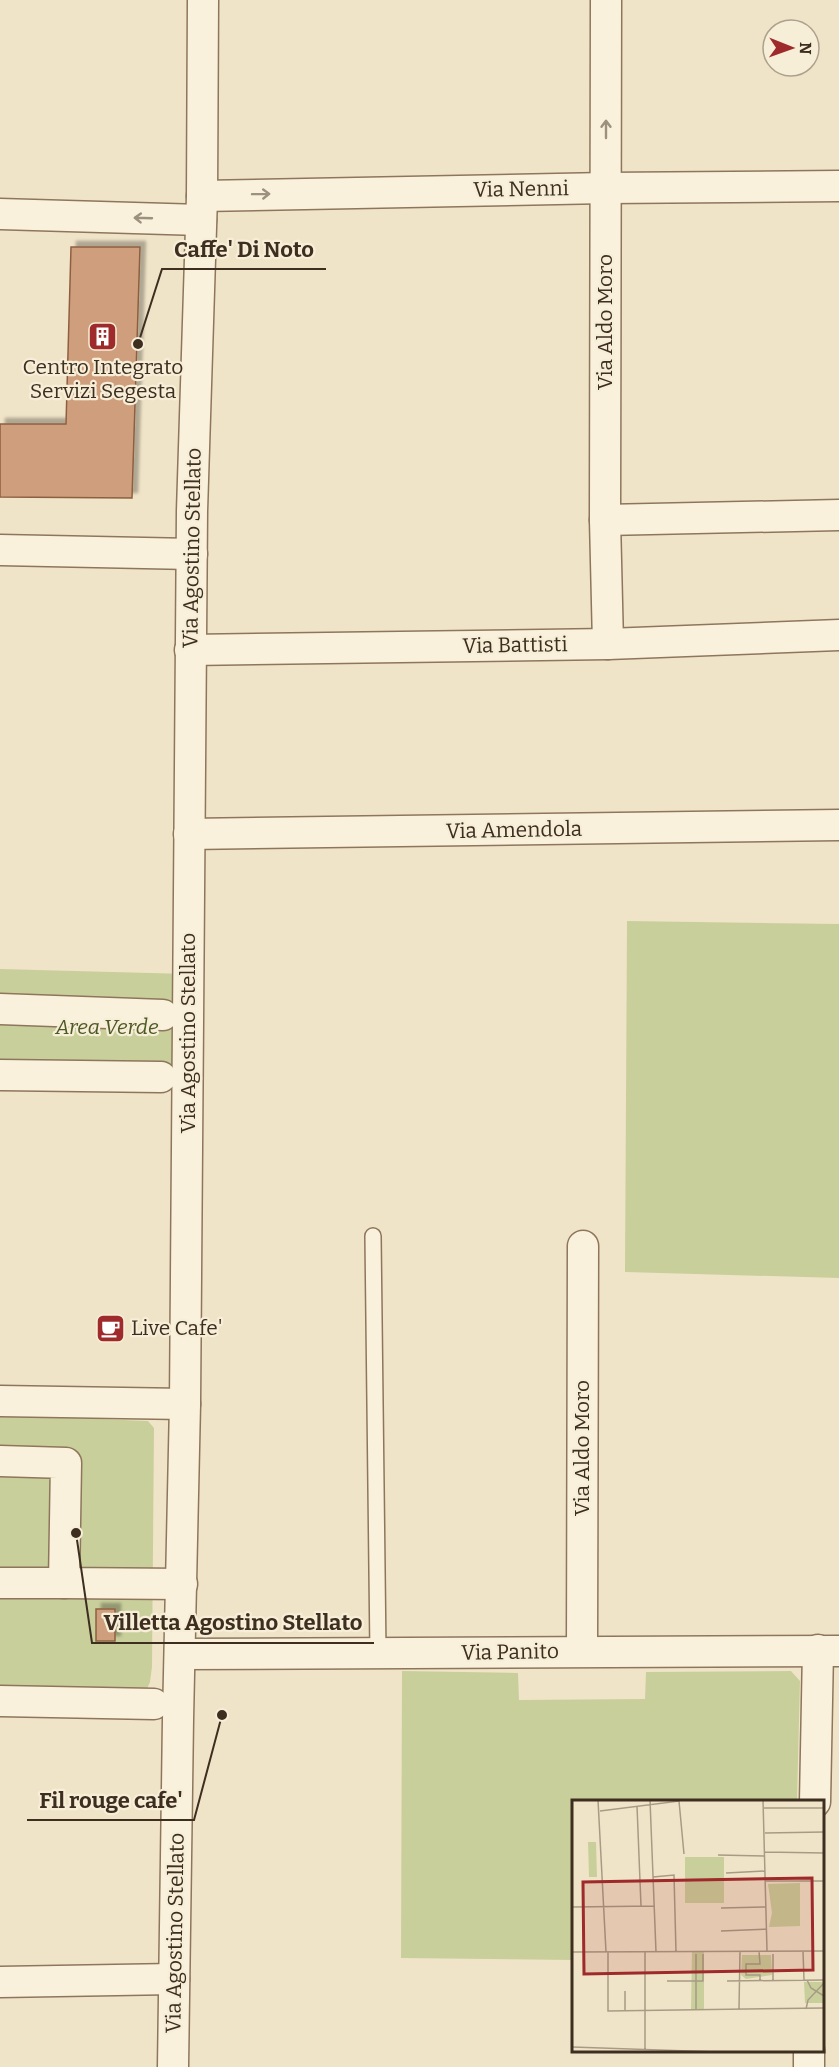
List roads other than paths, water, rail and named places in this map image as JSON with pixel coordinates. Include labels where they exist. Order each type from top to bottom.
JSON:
[{"type":"street","name":"Via Agostino Stellato","points":[[173,2067],[182,1584],[190,650],[202,208],[203,0]]},
{"type":"street","name":"Via Aldo Moro","points":[[606,0],[605,520],[608,644]]},
{"type":"street","name":"Via Nenni","points":[[0,214],[202,208],[606,188],[839,186]]},
{"type":"street","points":[[605,520],[839,514]]},
{"type":"street","points":[[0,550],[192,554]]},
{"type":"street","name":"Via Battisti","points":[[190,650],[608,644],[839,635]]},
{"type":"street","name":"Via Amendola","points":[[189,834],[839,825]]},
{"type":"street","points":[[0,1009],[163,1015]]},
{"type":"street","points":[[0,1075],[161,1077]]},
{"type":"street","name":"Via Aldo Moro","points":[[582,1651],[583,1246]]},
{"type":"street","points":[[0,1401],[184,1404]]},
{"type":"street","points":[[0,1461],[66,1463],[64,1583]]},
{"type":"street","points":[[0,1583],[182,1584]]},
{"type":"street","points":[[815,1800],[829,1651]]},
{"type":"street","name":"Via Panito","points":[[180,1654],[829,1651]]},
{"type":"street","points":[[0,1701],[154,1704]]},
{"type":"street","points":[[0,1982],[174,1979]]},
{"type":"street","points":[[809,2067],[810,2052]]},
{"type":"lane","points":[[373,1236],[378,1653]]},
{"type":"place","name":"Centro Integrato Servizi Segesta","points":[[103,336]]},
{"type":"place","name":"Caffe' Di Noto","points":[[138,344]]},
{"type":"place","name":"Live Cafe'","points":[[110,1328]]},
{"type":"place","name":"Villetta Agostino Stellato","points":[[76,1533]]},
{"type":"place","name":"Fil rouge cafe'","points":[[222,1715]]},
{"type":"park label","name":"Area Verde","points":[[107,1027]]}]
